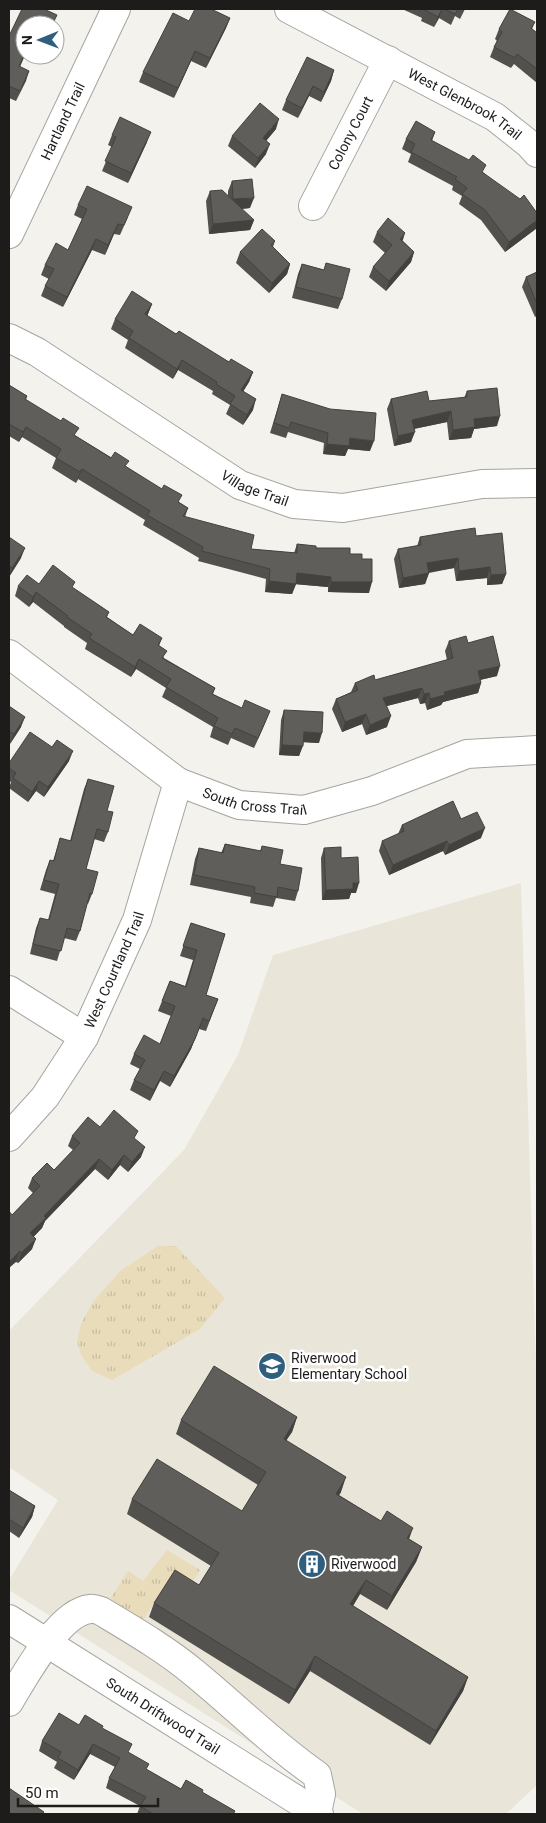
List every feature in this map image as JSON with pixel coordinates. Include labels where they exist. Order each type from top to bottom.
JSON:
[{"type":"street","name":"Hartland Trail","points":[[9,234],[116,9]]},
{"type":"street","name":"West Glenbrook Trail","points":[[289,9],[495,117],[529,144],[537,153]]},
{"type":"street","name":"Colony Court","points":[[313,206],[388,60]]},
{"type":"street","name":"Village Trail","points":[[9,338],[36,352],[240,486],[294,504],[344,508],[482,484],[537,483]]},
{"type":"street","name":"South Cross Trail","points":[[9,654],[178,782],[239,805],[304,810],[372,791],[466,754],[537,750]]},
{"type":"street","name":"West Courtland Trail","points":[[9,1137],[45,1097],[84,1037],[137,920],[178,782]]},
{"type":"street","points":[[9,990],[84,1037]]},
{"type":"street","points":[[9,1702],[46,1643],[59,1627],[75,1614],[90,1609],[101,1611],[192,1671],[299,1763],[317,1775],[321,1794],[318,1814]]},
{"type":"street","name":"South Driftwood Trail","points":[[9,1619],[318,1814]]},
{"type":"shaded area","name":"Riverwood Elementary School","points":[[521,883],[537,1401],[537,1785],[506,1814],[363,1814],[9,1590],[9,1580],[58,1500],[9,1467],[9,1331],[184,1150],[238,1055],[273,955]]},
{"type":"green space","points":[[158,1246],[176,1246],[225,1298],[200,1329],[112,1380],[92,1371],[81,1355],[77,1341],[81,1324],[93,1302],[120,1271]]},
{"type":"green space","points":[[167,1550],[200,1570],[189,1588],[169,1579],[143,1620],[110,1599],[128,1571],[143,1581]]},
{"type":"building","points":[[22,9],[46,9],[57,15],[19,15]]},
{"type":"building","points":[[195,9],[211,9],[230,18],[210,58],[195,51],[178,88],[143,72],[173,13],[189,21]]},
{"type":"building","points":[[425,9],[442,9],[438,17]]},
{"type":"building","points":[[444,9],[458,9],[455,14]]},
{"type":"building","points":[[510,9],[535,22],[531,28],[537,33],[537,69],[517,54],[515,58],[494,47],[502,32],[499,29]]},
{"type":"building","points":[[15,24],[15,65],[19,65],[29,71],[20,91],[9,86],[10,34]]},
{"type":"building","points":[[307,57],[334,70],[324,92],[313,86],[302,108],[286,100]]},
{"type":"building","points":[[260,103],[279,119],[263,138],[270,144],[258,158],[232,136]]},
{"type":"building","points":[[120,117],[151,132],[131,173],[105,161],[116,137],[112,135]]},
{"type":"building","points":[[416,121],[435,132],[431,140],[469,160],[473,155],[486,165],[482,172],[520,199],[524,195],[537,213],[537,220],[509,242],[485,210],[462,194],[467,188],[455,179],[457,177],[411,152],[415,144],[406,139]]},
{"type":"building","points":[[252,179],[254,198],[233,199],[232,181]]},
{"type":"building","points":[[87,186],[132,207],[124,225],[118,224],[108,245],[96,239],[67,297],[45,286],[54,269],[45,265],[56,243],[68,250],[87,209],[78,205]]},
{"type":"building","points":[[222,190],[254,220],[213,224],[210,191]]},
{"type":"building","points":[[388,218],[405,233],[400,239],[414,252],[389,281],[373,267],[392,245],[377,232]]},
{"type":"building","points":[[262,229],[275,241],[271,245],[290,264],[272,283],[240,252]]},
{"type":"building","points":[[326,263],[350,269],[342,299],[296,287],[302,264],[324,270]]},
{"type":"building","points":[[537,272],[537,304],[526,277]]},
{"type":"building","points":[[132,291],[152,304],[145,314],[176,334],[179,331],[229,362],[231,359],[253,372],[241,390],[256,399],[247,415],[230,404],[235,396],[216,384],[217,382],[182,360],[177,369],[129,338],[133,331],[115,319]]},
{"type":"building","points":[[9,385],[27,396],[25,399],[61,421],[63,418],[79,428],[74,435],[111,458],[115,452],[129,461],[125,466],[162,489],[164,485],[182,495],[178,502],[188,508],[183,516],[254,535],[251,549],[297,553],[297,544],[316,546],[316,548],[350,548],[350,554],[362,554],[362,559],[372,559],[372,582],[331,582],[331,577],[297,573],[296,584],[269,581],[270,569],[202,551],[203,547],[147,515],[150,511],[82,469],[80,472],[56,458],[61,449],[26,427],[23,432],[9,424]]},
{"type":"building","points":[[497,388],[500,416],[474,419],[475,427],[453,430],[451,411],[412,420],[415,432],[398,436],[391,399],[427,391],[429,401],[467,397],[467,391]]},
{"type":"building","points":[[282,394],[330,409],[376,413],[374,441],[350,438],[349,446],[327,444],[328,433],[291,422],[289,428],[274,423]]},
{"type":"building","points":[[475,528],[476,536],[502,533],[506,574],[491,575],[490,567],[459,571],[458,558],[427,563],[429,573],[403,578],[398,549],[421,545],[420,537]]},
{"type":"building","points":[[9,537],[25,548],[12,568],[9,566]]},
{"type":"building","points":[[53,565],[75,582],[72,587],[109,612],[106,617],[133,635],[140,624],[162,638],[158,645],[167,651],[162,658],[215,688],[212,694],[242,708],[245,700],[270,711],[258,738],[235,728],[232,734],[214,726],[218,718],[166,687],[171,679],[139,659],[135,667],[89,638],[92,634],[36,592],[33,597],[18,586],[27,575],[39,584]]},
{"type":"building","points":[[466,636],[468,643],[493,636],[500,666],[478,671],[481,683],[444,692],[445,695],[430,699],[429,693],[424,694],[422,688],[383,698],[391,716],[370,725],[366,714],[345,722],[336,699],[358,690],[355,683],[374,675],[375,680],[453,658],[449,641]]},
{"type":"building","points":[[9,706],[25,717],[14,734],[9,731]]},
{"type":"building","points":[[284,710],[323,712],[322,733],[304,732],[303,746],[282,745]]},
{"type":"building","points":[[30,732],[52,747],[57,740],[73,751],[48,787],[39,781],[32,792],[13,778],[16,773],[9,768],[9,763]]},
{"type":"building","points":[[88,779],[114,786],[107,811],[113,812],[108,832],[97,829],[86,869],[98,872],[92,894],[90,893],[80,931],[67,928],[61,951],[33,944],[40,918],[49,920],[59,884],[44,880],[50,860],[54,861],[60,838],[71,841]]},
{"type":"building","points":[[453,801],[461,819],[477,812],[485,828],[449,845],[447,841],[393,865],[382,841],[404,831],[402,825]]},
{"type":"building","points":[[225,844],[261,851],[262,846],[283,850],[280,864],[302,868],[298,891],[278,887],[277,897],[254,893],[255,887],[194,875],[199,848],[223,853]]},
{"type":"building","points":[[341,847],[341,858],[358,857],[359,883],[353,883],[353,889],[326,890],[324,848]]},
{"type":"building","points":[[191,923],[225,934],[206,995],[218,999],[209,1021],[203,1018],[195,1039],[174,1076],[164,1071],[154,1090],[134,1080],[145,1060],[134,1054],[144,1035],[160,1044],[175,1006],[162,1001],[170,981],[186,987],[197,950],[183,946]]},
{"type":"building","points":[[114,1110],[138,1131],[134,1138],[145,1147],[132,1162],[124,1155],[112,1170],[99,1159],[30,1233],[36,1239],[9,1262],[9,1211],[12,1215],[40,1186],[32,1178],[47,1163],[54,1170],[80,1143],[72,1136],[88,1117],[100,1127]]},
{"type":"building","name":"Riverwood","points":[[214,1366],[297,1417],[284,1439],[346,1477],[336,1494],[381,1521],[387,1511],[413,1528],[407,1538],[422,1547],[392,1596],[366,1580],[350,1604],[468,1677],[436,1731],[315,1656],[295,1690],[154,1603],[175,1570],[199,1585],[219,1553],[132,1499],[157,1459],[242,1511],[266,1472],[181,1420]]},
{"type":"building","points":[[9,1490],[35,1506],[23,1528],[9,1519]]},
{"type":"building","points":[[59,1713],[79,1725],[85,1715],[103,1726],[102,1728],[132,1744],[128,1752],[149,1764],[146,1769],[181,1789],[186,1780],[203,1790],[202,1792],[235,1811],[233,1814],[153,1814],[140,1806],[146,1797],[109,1778],[120,1758],[93,1744],[78,1770],[58,1758],[61,1752],[42,1741]]},
{"type":"building","points":[[9,1788],[44,1812],[42,1814],[9,1814]]},
{"type":"place","name":"Riverwood Elementary School","points":[[272,1366]]},
{"type":"place","name":"Riverwood","points":[[312,1564]]}]
